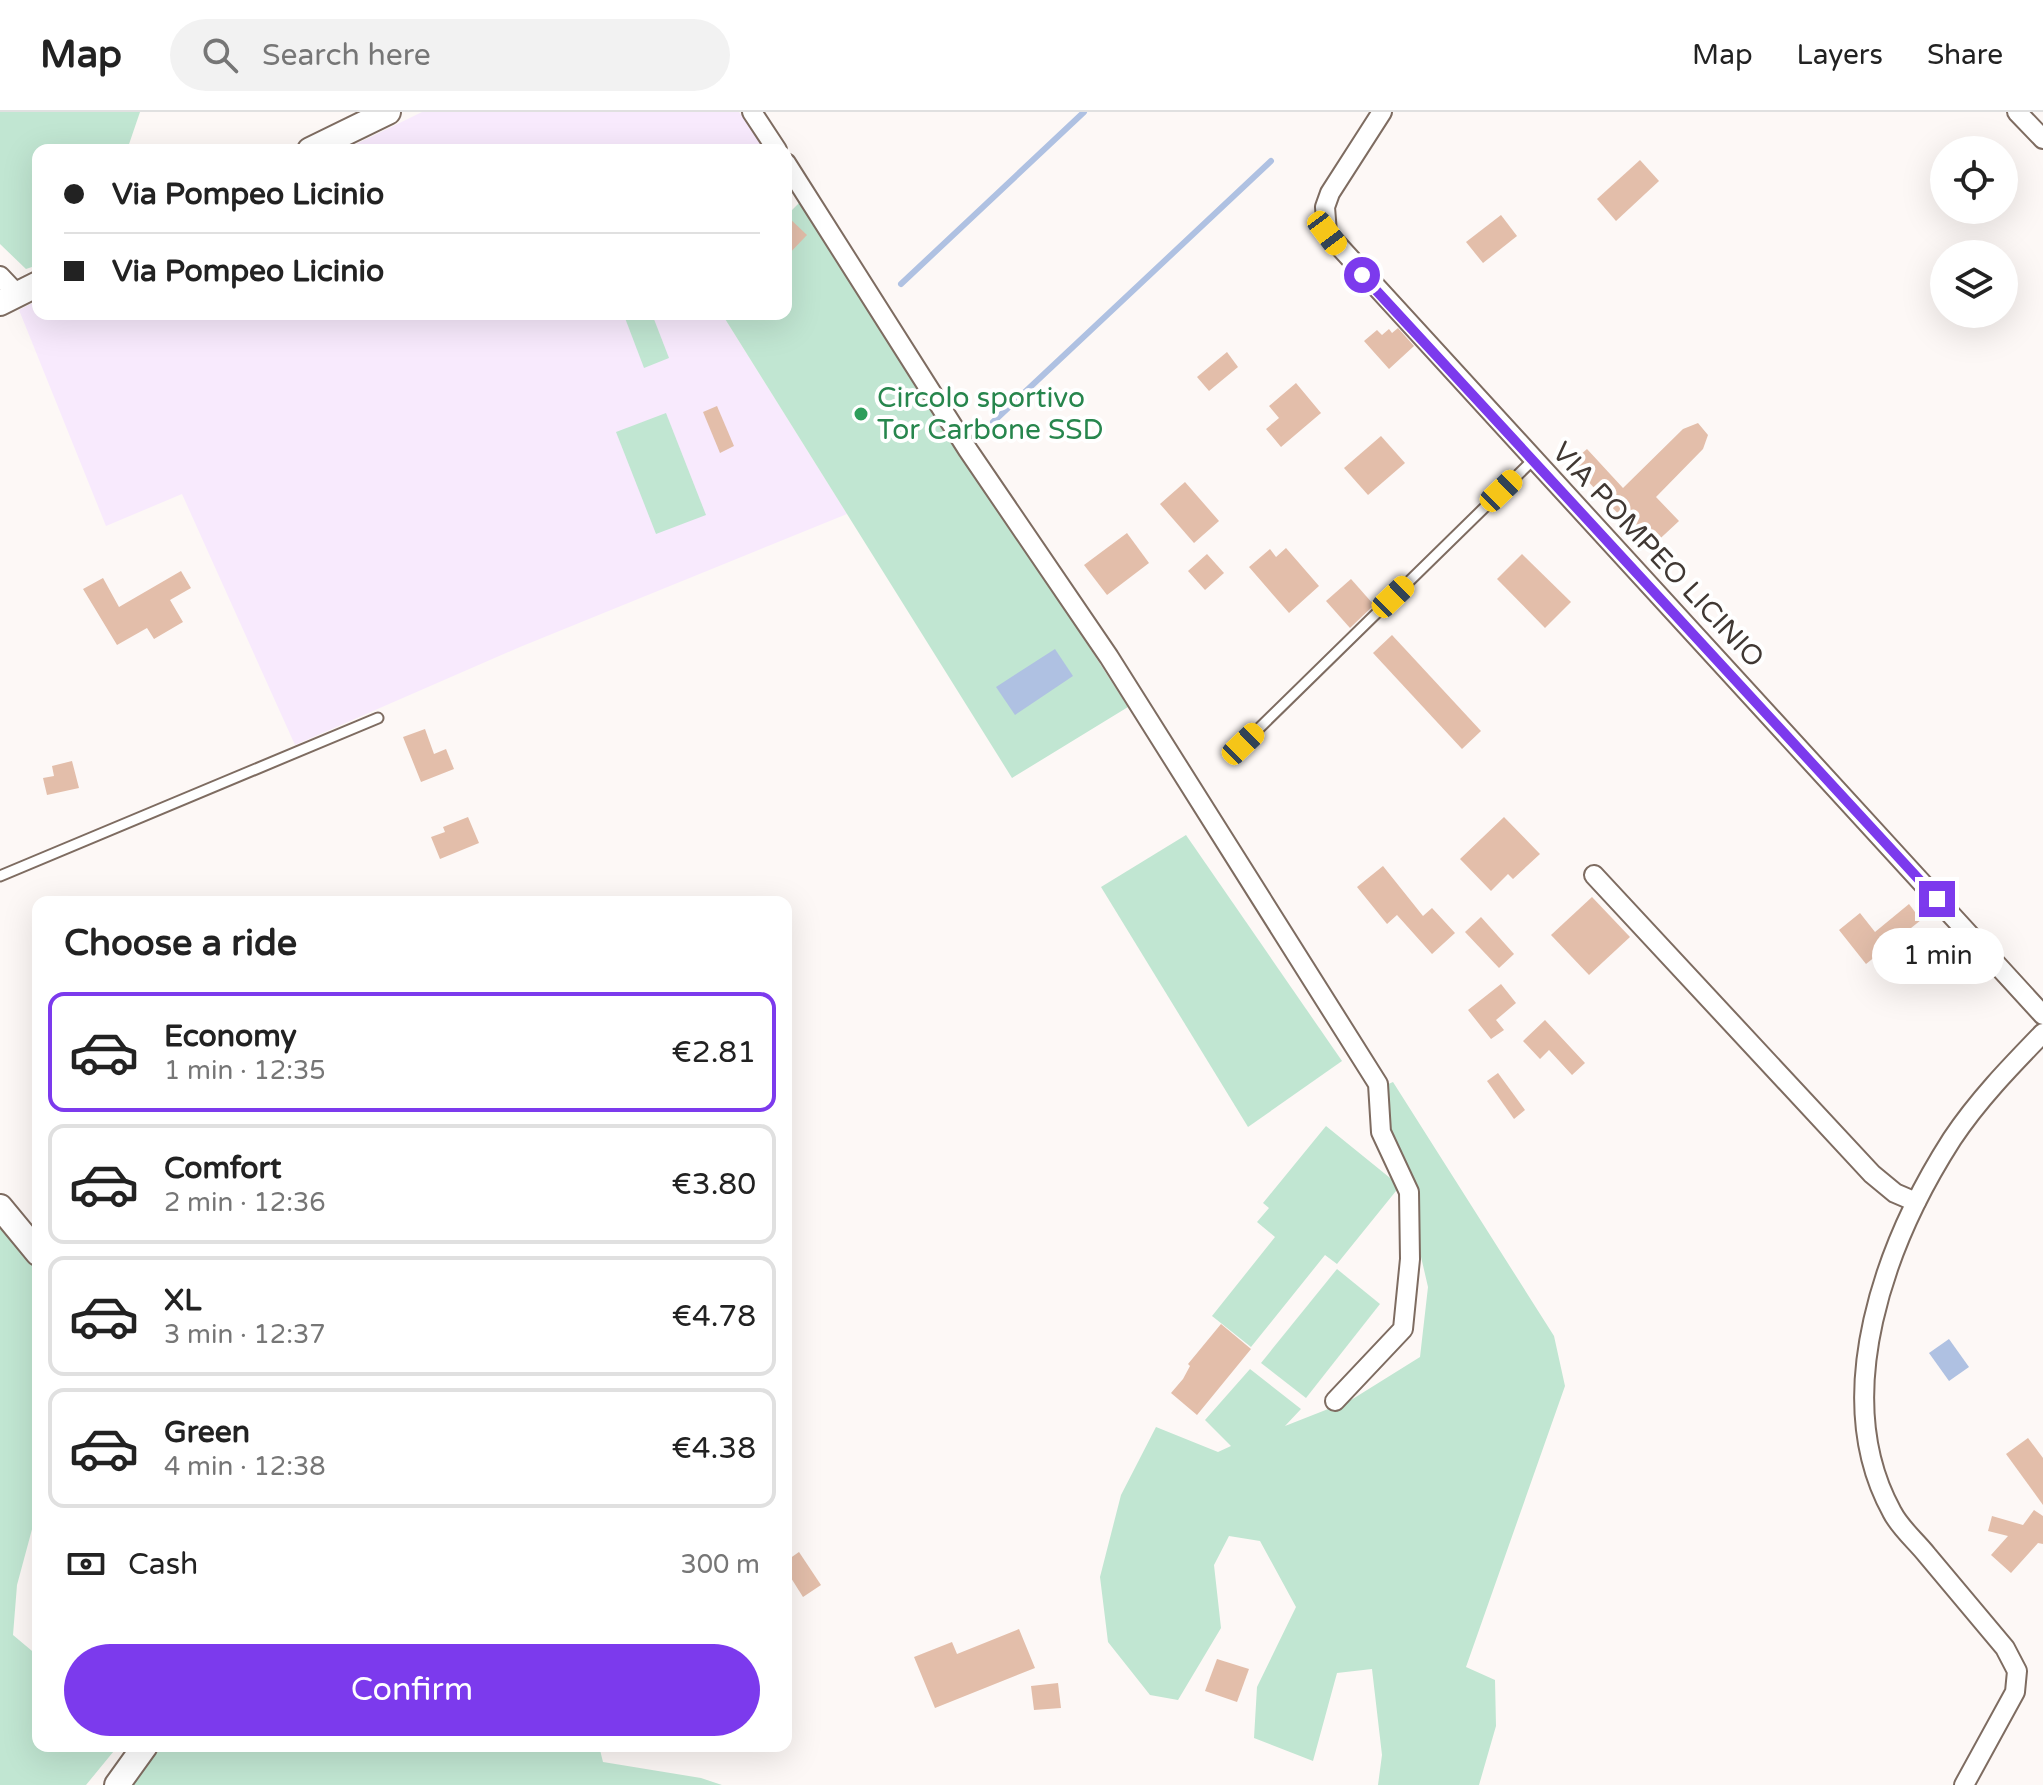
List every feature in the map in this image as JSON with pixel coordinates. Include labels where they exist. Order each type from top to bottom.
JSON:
[{"type":"main road","points":[[322,144],[388,112]]},
{"type":"main road","points":[[0,1207],[32,1246]]},
{"type":"main road","points":[[117,1785],[141,1752]]},
{"type":"street","points":[[752,112],[773,144]]},
{"type":"street","name":"VIA POMPEO LICINIO","points":[[1382,112],[1330,193],[1325,207],[1327,233],[2043,1015]]},
{"type":"street","points":[[2017,112],[2043,139]]},
{"type":"street","points":[[792,172],[968,450],[1109,657],[1378,1084],[1381,1132],[1409,1192],[1410,1259],[1403,1329],[1335,1401]]},
{"type":"street","points":[[0,276],[18,294]]},
{"type":"street","points":[[1594,875],[1872,1174],[1895,1193],[1916,1202]]},
{"type":"street","points":[[1964,1785],[2015,1692],[2017,1671],[2005,1648],[1892,1513],[1873,1462],[1862,1392],[1876,1304],[1916,1202],[1952,1139],[1994,1083],[2043,1033]]},
{"type":"lane","points":[[1243,744],[1533,460]]},
{"type":"lane","points":[[0,876],[378,718]]},
{"type":"shaded area","points":[[422,112],[739,112],[761,144],[356,144]]},
{"type":"shaded area","points":[[32,303],[32,320],[726,320],[847,514],[520,647],[295,745],[182,494],[106,526],[19,310]]},
{"type":"green space","points":[[0,112],[140,112],[129,144],[32,144],[32,267],[26,269],[0,244]]},
{"type":"green space","name":"Circolo sportivo Tor Carbone SSD","points":[[801,201],[1128,707],[1012,778],[726,320],[792,320],[792,210]]},
{"type":"green space","points":[[626,320],[654,320],[669,358],[644,368]]},
{"type":"green space","points":[[666,413],[706,515],[656,534],[616,432]]},
{"type":"green space","points":[[1186,835],[1342,1061],[1248,1127],[1101,887]]},
{"type":"green space","points":[[1393,1082],[1554,1336],[1565,1386],[1466,1667],[1495,1680],[1496,1726],[1479,1785],[1378,1785],[1382,1755],[1372,1669],[1337,1673],[1313,1761],[1254,1738],[1257,1687],[1296,1607],[1260,1541],[1229,1536],[1214,1565],[1221,1628],[1178,1700],[1150,1695],[1108,1642],[1100,1577],[1121,1495],[1156,1427],[1218,1452],[1231,1446],[1205,1420],[1250,1369],[1301,1409],[1285,1426],[1351,1400],[1420,1357],[1428,1287],[1406,1192],[1374,1090]]},
{"type":"green space","points":[[1326,1126],[1400,1186],[1337,1264],[1325,1255],[1251,1347],[1212,1316],[1275,1237],[1257,1222],[1269,1208],[1263,1203]]},
{"type":"green space","points":[[0,1227],[32,1266],[32,1529],[17,1585],[13,1635],[32,1651],[32,1752],[113,1752],[86,1785],[0,1785]]},
{"type":"green space","points":[[1337,1269],[1380,1304],[1306,1398],[1261,1363]]},
{"type":"green space","points":[[147,1752],[600,1752],[603,1762],[701,1778],[722,1785],[126,1785]]},
{"type":"water","points":[[1055,649],[1073,676],[1015,715],[996,687]]},
{"type":"water","points":[[1949,1339],[1969,1367],[1949,1381],[1929,1353]]},
{"type":"building","points":[[1640,160],[1659,181],[1616,221],[1597,199]]},
{"type":"building","points":[[1501,215],[1517,236],[1483,263],[1466,242]]},
{"type":"building","points":[[792,221],[807,235],[792,251]]},
{"type":"building","points":[[1398,328],[1414,346],[1389,369],[1364,341],[1377,330],[1382,335],[1389,329],[1392,333]]},
{"type":"building","points":[[1227,352],[1238,367],[1209,391],[1197,377]]},
{"type":"building","points":[[1296,383],[1321,413],[1281,447],[1266,429],[1279,418],[1269,406]]},
{"type":"building","points":[[717,406],[734,446],[720,453],[703,412]]},
{"type":"building","points":[[1698,423],[1708,435],[1703,449],[1656,497],[1679,521],[1650,548],[1571,463],[1587,449],[1623,488],[1683,429]]},
{"type":"building","points":[[1381,436],[1405,463],[1368,495],[1344,468]]},
{"type":"building","points":[[1185,482],[1219,521],[1194,543],[1160,504]]},
{"type":"building","points":[[1127,533],[1149,563],[1107,595],[1084,565]]},
{"type":"building","points":[[1286,548],[1319,586],[1289,613],[1249,567],[1270,549],[1276,557]]},
{"type":"building","points":[[1207,554],[1224,573],[1205,590],[1188,571]]},
{"type":"building","points":[[1522,554],[1571,602],[1545,628],[1497,579]]},
{"type":"building","points":[[181,571],[191,588],[170,600],[183,622],[154,639],[147,628],[117,645],[83,589],[103,578],[119,607]]},
{"type":"building","points":[[1351,579],[1374,605],[1350,628],[1326,601]]},
{"type":"building","points":[[1392,635],[1481,731],[1462,749],[1373,653]]},
{"type":"building","points":[[425,729],[434,754],[446,749],[454,769],[421,782],[403,737]]},
{"type":"building","points":[[72,761],[79,788],[47,795],[43,778],[54,776],[52,766]]},
{"type":"building","points":[[468,817],[479,843],[440,859],[431,837],[445,832],[443,827]]},
{"type":"building","points":[[1504,817],[1540,854],[1513,879],[1508,874],[1491,891],[1460,859]]},
{"type":"building","points":[[1383,866],[1423,916],[1432,908],[1455,933],[1432,954],[1397,915],[1387,924],[1357,887]]},
{"type":"building","points":[[1592,897],[1630,937],[1589,975],[1551,935]]},
{"type":"building","points":[[1909,904],[1921,920],[1866,964],[1839,930],[1860,913],[1875,932]]},
{"type":"building","points":[[1481,917],[1514,954],[1499,968],[1465,932]]},
{"type":"building","points":[[1501,984],[1516,1003],[1496,1020],[1504,1030],[1491,1039],[1468,1010]]},
{"type":"building","points":[[1545,1020],[1585,1063],[1572,1075],[1549,1050],[1540,1059],[1523,1041]]},
{"type":"building","points":[[1498,1073],[1525,1110],[1514,1119],[1487,1081]]},
{"type":"building","points":[[1221,1324],[1251,1349],[1197,1415],[1171,1393],[1183,1379],[1190,1366],[1188,1364]]},
{"type":"building","points":[[2028,1438],[2043,1458],[2043,1505],[2006,1454]]},
{"type":"building","points":[[2034,1510],[2043,1516],[2043,1544],[2038,1543],[2011,1573],[1991,1555],[2008,1536],[1988,1531],[1992,1516],[2023,1525]]},
{"type":"building","points":[[799,1552],[821,1585],[803,1597],[792,1580],[792,1557]]},
{"type":"building","points":[[1019,1629],[1035,1668],[935,1708],[914,1657],[952,1642],[957,1654]]},
{"type":"building","points":[[1217,1659],[1249,1669],[1237,1702],[1205,1691]]},
{"type":"building","points":[[1058,1683],[1061,1708],[1034,1710],[1031,1686]]},
{"type":"waterway","points":[[901,284],[1084,112]]},
{"type":"waterway","points":[[993,422],[1271,161]]},
{"type":"place","name":"Circolo sportivo Tor Carbone SSD","points":[[861,414]]},
{"type":"route","points":[[1362,275],[1937,899]]}]
